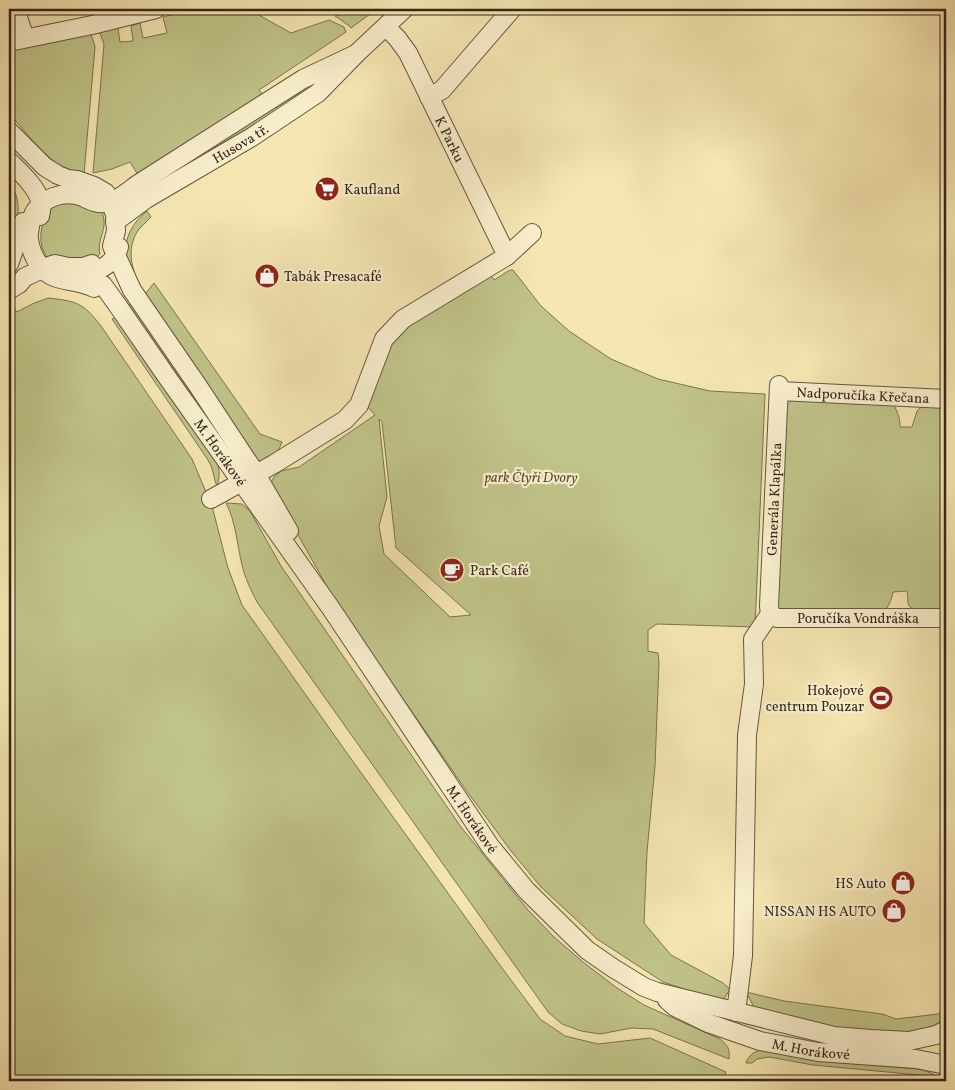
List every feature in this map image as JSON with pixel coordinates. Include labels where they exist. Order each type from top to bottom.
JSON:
[{"type":"street","points":[[15,9],[17,40],[92,25],[156,9]]},
{"type":"street","name":"Husova tř.","points":[[116,222],[146,199],[252,137],[318,93],[404,9]]},
{"type":"street","points":[[429,97],[442,90],[512,9]]},
{"type":"street","name":"K Parku","points":[[386,27],[408,53],[507,256]]},
{"type":"street","name":"Husova tř.","points":[[103,198],[135,186],[303,79],[356,54]]},
{"type":"street","points":[[9,132],[45,166],[58,175],[94,186],[115,214],[116,231],[111,254]]},
{"type":"street","points":[[9,138],[32,167],[61,187]]},
{"type":"street","points":[[9,161],[29,182],[41,215],[36,228],[36,240],[49,270],[65,274],[81,274],[101,269],[125,229],[135,207]]},
{"type":"street","points":[[9,169],[36,205]]},
{"type":"street","points":[[9,264],[26,213],[48,191],[61,187],[74,188],[103,198]]},
{"type":"street","points":[[9,264],[21,254],[28,240],[29,228],[36,205],[57,195],[65,194],[78,195],[92,202],[103,198]]},
{"type":"street","points":[[103,198],[109,222],[108,235],[104,247],[111,254]]},
{"type":"street","points":[[212,499],[274,464],[345,420],[359,405],[384,339],[403,318],[507,256],[532,233]]},
{"type":"street","points":[[28,240],[34,256],[61,280],[86,284],[111,296]]},
{"type":"street","points":[[14,287],[28,282],[49,270],[55,264],[68,267],[82,267],[111,254]]},
{"type":"street","name":"M. Horákové","points":[[111,254],[117,276],[133,292],[198,386],[249,478]]},
{"type":"street","name":"M. Horákové","points":[[81,274],[103,285],[167,377],[288,529],[330,606],[490,846],[527,891],[587,950],[644,987],[657,992],[834,1036],[909,1041],[936,1035],[946,1030]]},
{"type":"street","name":"Nadporučíka Křečana","points":[[779,388],[946,399]]},
{"type":"street","name":"Generála Klapálka","points":[[770,614],[779,388]]},
{"type":"street","points":[[736,1012],[743,956],[747,735],[754,684],[753,639],[770,614]]},
{"type":"street","name":"Poručíka Vondráška","points":[[770,614],[776,618],[946,618]]},
{"type":"street","name":"M. Horákové","points":[[657,992],[675,1007],[708,1023],[760,1040],[818,1052],[916,1059],[946,1065]]},
{"type":"green space","points":[[187,9],[202,9],[205,13],[211,9],[248,9],[291,33],[329,20],[344,27],[346,32],[259,90],[263,95],[138,175],[130,162],[112,169],[93,173],[104,44],[99,31],[118,28],[120,42],[133,41],[131,26],[140,23],[143,38],[167,33],[163,17]]},
{"type":"green space","points":[[353,9],[377,9],[351,28],[335,16]]},
{"type":"green space","points":[[90,32],[95,47],[84,174],[65,168],[55,162],[9,113],[9,50]]},
{"type":"green space","points":[[306,91],[266,118],[147,190],[145,186],[293,96]]},
{"type":"green space","points":[[9,182],[17,198],[18,216],[15,234],[9,251]]},
{"type":"green space","points":[[60,199],[100,208],[104,227],[99,248],[100,254],[95,259],[50,261],[45,254],[41,239],[43,223],[52,201]]},
{"type":"green space","points":[[147,211],[151,217],[135,235],[131,249],[132,262],[139,284],[126,266],[125,249],[130,231],[137,220]]},
{"type":"green space","name":"park Čtyři Dvory","points":[[513,270],[541,306],[569,331],[611,359],[658,379],[710,391],[765,394],[755,627],[657,624],[648,630],[648,651],[658,653],[659,663],[655,766],[647,852],[644,923],[671,955],[723,983],[730,989],[724,999],[715,999],[663,982],[597,939],[541,887],[511,851],[466,790],[334,599],[270,485],[274,477],[281,471],[299,467],[375,415],[366,405],[374,382],[397,332],[490,274],[494,280]],"holes":[[[379,419],[382,422],[396,548],[471,615],[450,617],[384,554],[379,526],[387,497]]]},
{"type":"green space","points":[[154,283],[260,434],[282,442],[277,454],[267,462],[254,460],[142,298]]},
{"type":"green space","points":[[48,298],[79,304],[95,318],[192,459],[212,506],[228,568],[242,605],[540,1019],[565,1036],[598,1044],[650,1038],[726,1072],[723,1081],[9,1081],[9,302],[17,312]]},
{"type":"green space","points":[[131,303],[193,395],[172,370],[127,306]]},
{"type":"green space","points":[[116,317],[216,461],[219,473],[217,486],[208,460],[112,319]]},
{"type":"green space","points":[[793,400],[893,404],[900,421],[900,427],[912,427],[917,411],[922,406],[946,405],[946,611],[913,609],[908,604],[907,591],[893,592],[886,610],[778,611],[772,598],[785,407]]},
{"type":"green space","points":[[226,503],[242,504],[250,511],[281,566],[461,827],[528,910],[554,937],[617,988],[644,1005],[720,1039],[728,1047],[729,1059],[653,1029],[632,1028],[600,1034],[581,1031],[562,1024],[548,1012],[257,602],[243,570],[234,525]]},
{"type":"green space","points":[[746,992],[784,1001],[882,1014],[896,1019],[938,1014],[946,1010],[946,1018],[930,1028],[908,1033],[845,1029],[818,1025],[760,1011],[754,1007]]},
{"type":"green space","points":[[761,1050],[820,1061],[918,1069],[937,1076],[941,1081],[934,1081],[919,1075],[813,1065],[769,1057],[757,1059],[752,1063],[746,1063],[752,1054]]},
{"type":"place","name":"Kaufland","points":[[327,189]]},
{"type":"place","name":"Tabák Presacafé","points":[[267,276]]},
{"type":"place","name":"Park Café","points":[[452,570]]},
{"type":"place","name":"Hokejové centrum Pouzar","points":[[881,698]]},
{"type":"place","name":"HS Auto","points":[[903,883]]},
{"type":"place","name":"NISSAN HS AUTO","points":[[894,911]]}]
